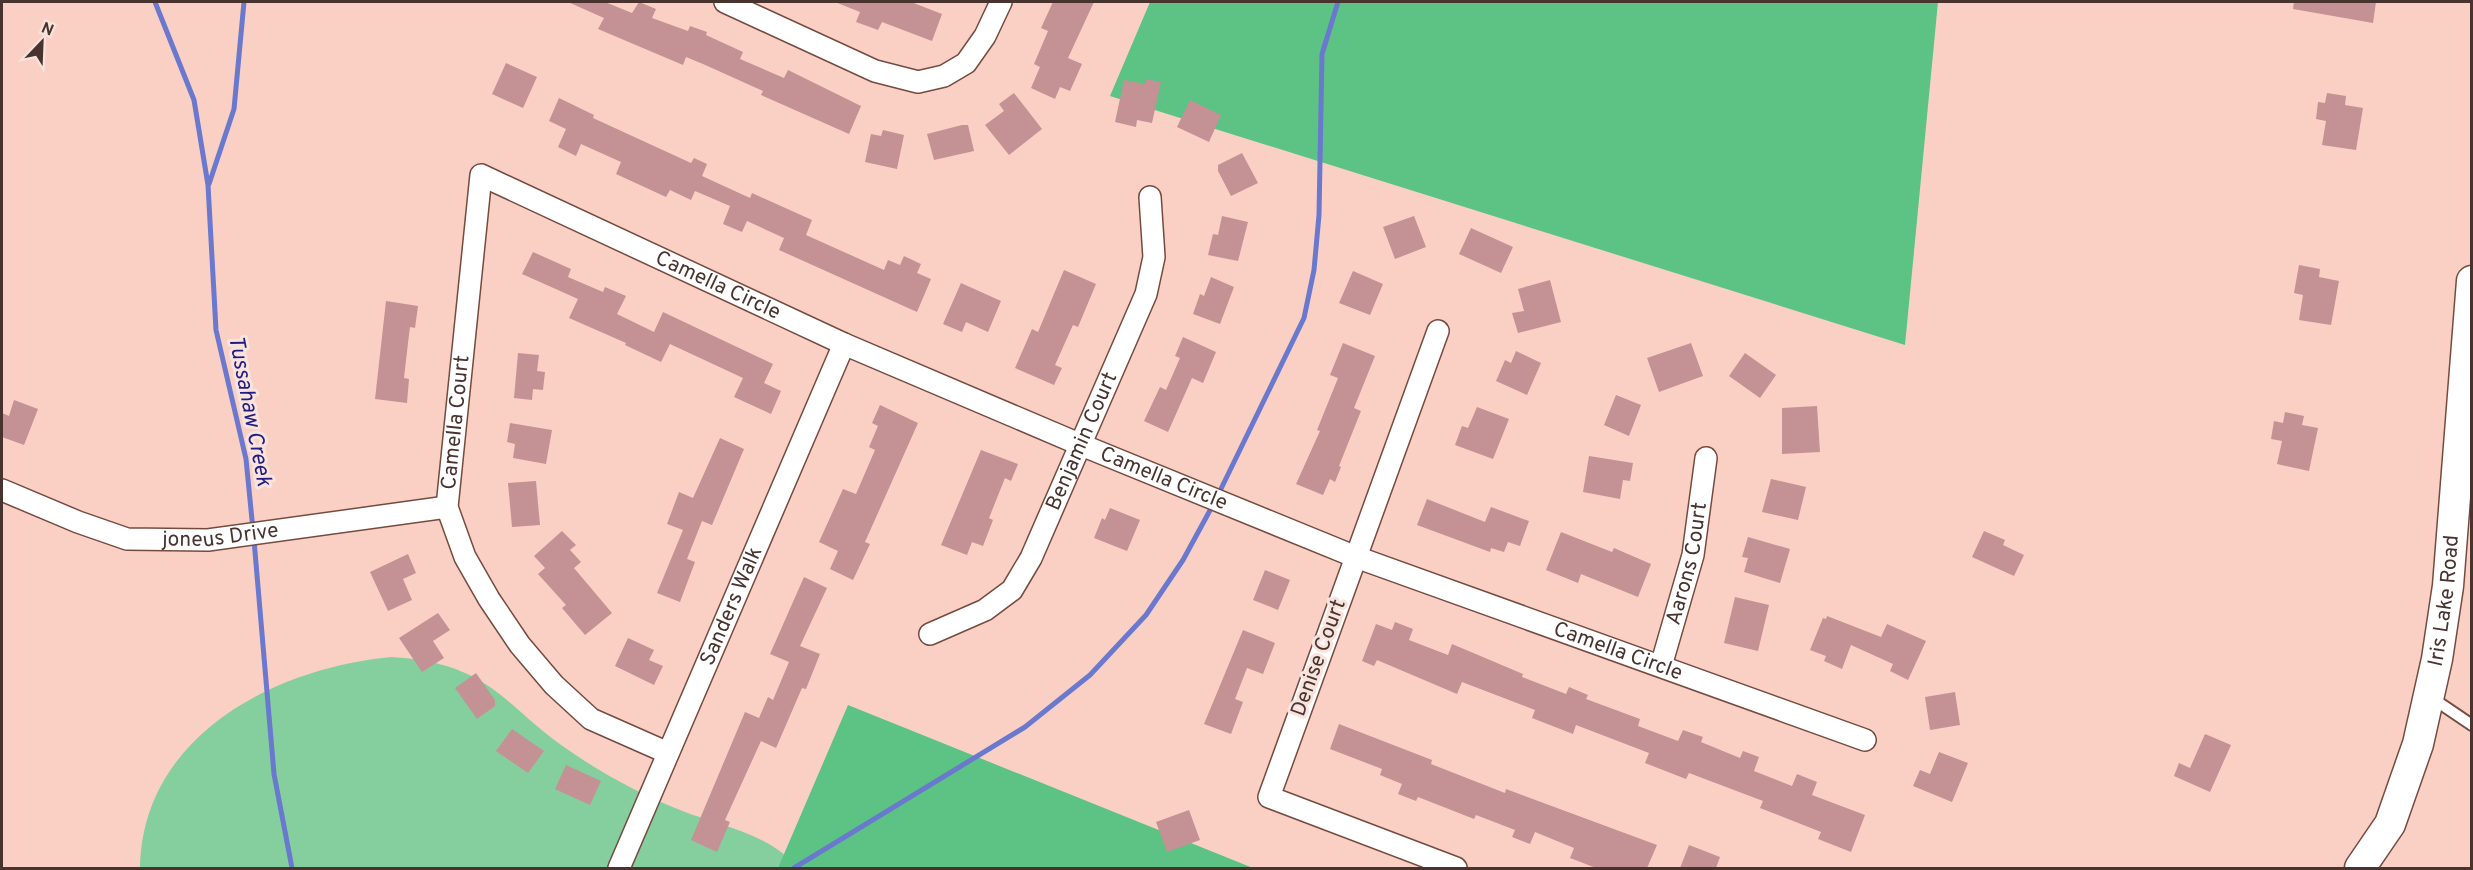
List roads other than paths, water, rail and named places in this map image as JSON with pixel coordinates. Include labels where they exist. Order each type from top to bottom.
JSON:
[{"type":"street","points":[[725,2],[875,71],[918,81],[944,76],[966,63],[985,36],[1000,2]]},
{"type":"street","name":"Camella Circle","points":[[481,175],[844,344],[1079,444],[1356,557],[1865,740]]},
{"type":"street","name":"Camella Court","points":[[481,175],[447,507],[465,557],[489,599],[520,645],[554,685],[591,719],[668,753]]},
{"type":"street","name":"Benjamin Court","points":[[930,634],[985,610],[1012,590],[1031,558],[1146,294],[1154,258],[1150,197]]},
{"type":"street","name":"Iris Lake Road","points":[[2360,868],[2390,824],[2418,744],[2438,659],[2448,586],[2472,281]]},
{"type":"street","name":"Denise Court","points":[[1438,331],[1269,797],[1456,868]]},
{"type":"street","name":"Sanders Walk","points":[[619,868],[844,344]]},
{"type":"street","name":"Aarons Court","points":[[1661,666],[1693,555],[1706,458]]},
{"type":"street","name":"joneus Drive","points":[[2,490],[78,522],[127,539],[208,540],[447,507]]},
{"type":"lane","points":[[2429,697],[2472,725]]},
{"type":"waterway","name":"Tussahaw Creek","points":[[155,2],[194,100],[208,185],[216,330],[246,459],[253,530]]},
{"type":"waterway","points":[[209,184],[234,109],[244,2]]},
{"type":"waterway","points":[[1218,495],[1304,318],[1314,270],[1319,215],[1322,54],[1338,2]]},
{"type":"waterway","points":[[794,868],[1025,727],[1090,675],[1146,615],[1183,560],[1214,503]]},
{"type":"waterway","name":"Tussahaw Creek","points":[[254,540],[274,774],[292,868]]}]
